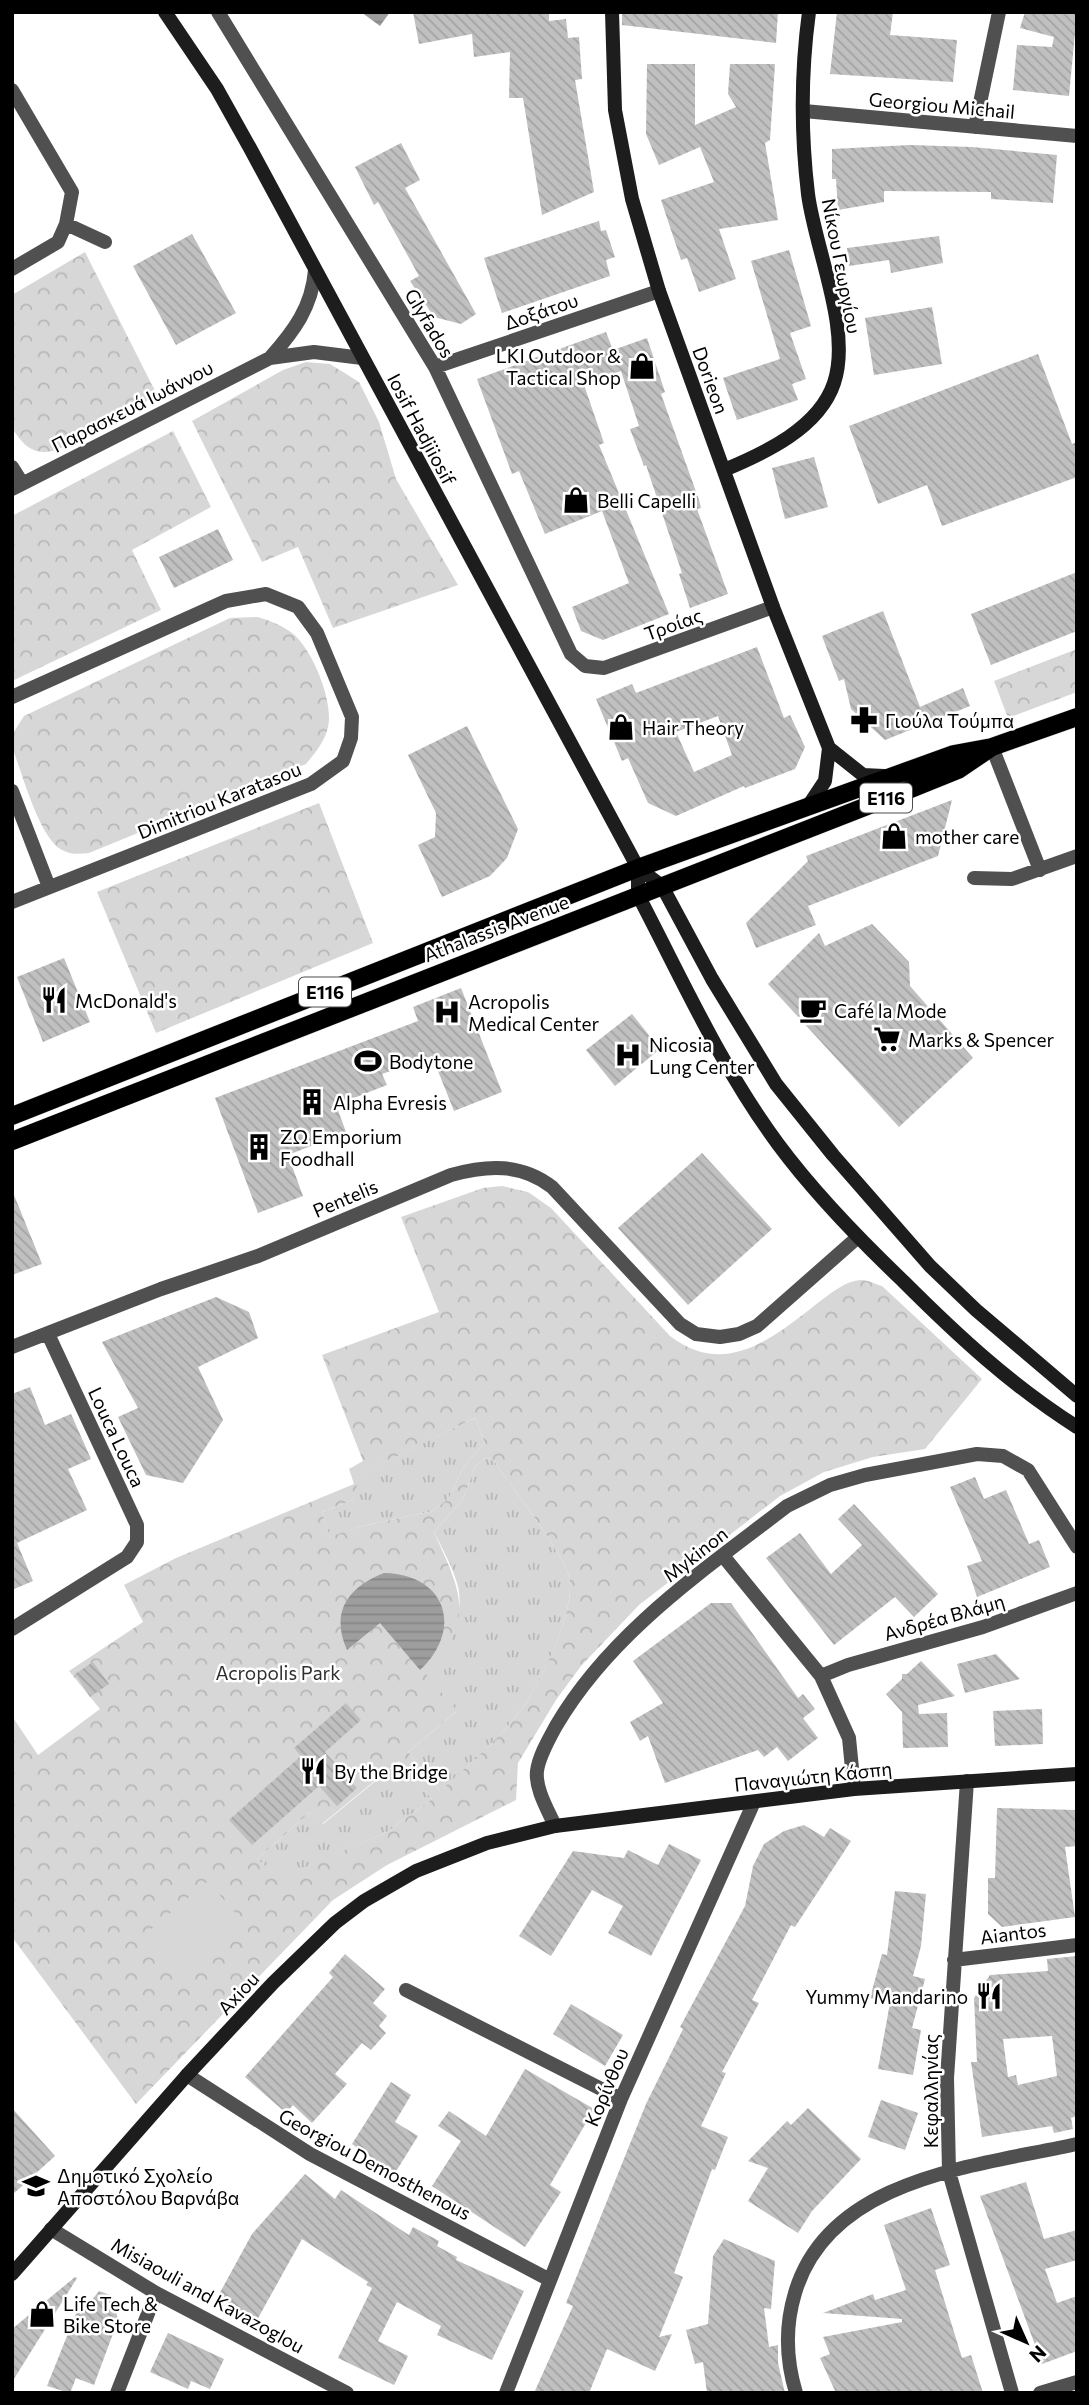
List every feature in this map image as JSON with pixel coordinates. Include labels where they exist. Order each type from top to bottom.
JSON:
[{"type":"main road","name":"Athalassis Avenue","points":[[12,1116],[638,868],[954,754],[992,747],[1077,717]]},
{"type":"main road","name":"Athalassis Avenue","points":[[12,1141],[958,769],[992,747]]},
{"type":"street","name":"Iosif Hadjiiosif","points":[[165,12],[216,89],[638,868]]},
{"type":"street","name":"Glyfados","points":[[219,12],[435,367],[566,645],[585,666]]},
{"type":"street","name":"Dorieon","points":[[612,12],[615,110],[632,199],[659,291],[773,607],[829,748],[825,781],[807,808]]},
{"type":"street","name":"Νίκου Γεωργίου","points":[[724,470],[798,430],[826,401],[835,382],[837,342],[808,196],[804,111],[809,12]]},
{"type":"street","points":[[975,127],[999,12]]},
{"type":"street","points":[[12,90],[72,192],[66,224],[58,242],[12,269]]},
{"type":"street","name":"Georgiou Michail","points":[[804,111],[1077,136]]},
{"type":"street","points":[[66,224],[105,242]]},
{"type":"street","name":"Παρασκευά Ιωάννου","points":[[270,358],[303,315],[313,291],[315,270]]},
{"type":"street","name":"Δοξάτου","points":[[435,367],[659,291]]},
{"type":"street","name":"Παρασκευά Ιωάννου","points":[[17,486],[270,358],[314,352],[362,358]]},
{"type":"street","points":[[12,467],[17,486]]},
{"type":"street","name":"Dimitriou Karatasou","points":[[12,696],[226,601],[266,594],[298,607],[317,633],[352,717],[351,738],[343,761],[311,785],[12,902]]},
{"type":"street","name":"Τροίας","points":[[585,666],[595,669],[616,665],[773,607]]},
{"type":"street","points":[[992,747],[1040,870]]},
{"type":"street","name":"Dorieon","points":[[829,748],[863,775],[892,776]]},
{"type":"street","points":[[12,791],[49,887]]},
{"type":"street","points":[[974,878],[1012,879],[1077,856]]},
{"type":"street","points":[[638,868],[662,886],[712,979],[776,1084],[833,1155],[930,1266],[976,1310],[1077,1396]]},
{"type":"street","points":[[638,868],[638,895],[706,1026],[751,1104],[812,1187],[858,1237],[1000,1373],[1077,1427]]},
{"type":"street","name":"Pentelis","points":[[12,1348],[161,1289],[258,1256],[451,1174],[470,1170],[521,1169],[540,1178],[670,1314],[696,1334],[720,1337],[739,1334],[757,1326],[858,1237]]},
{"type":"street","name":"Louca Louca","points":[[12,1629],[127,1557],[137,1542],[137,1524],[48,1334]]},
{"type":"street","name":"Mykinon","points":[[555,1826],[541,1796],[537,1772],[547,1742],[568,1706],[647,1617],[788,1506],[830,1485],[865,1475],[977,1454],[1003,1457],[1028,1471],[1077,1547]]},
{"type":"street","points":[[724,1557],[821,1676],[849,1738],[854,1788]]},
{"type":"street","name":"Ανδρέα Βλάμη","points":[[821,1676],[897,1650],[983,1627],[1077,1593]]},
{"type":"street","name":"Παναγιώτη Κάσπη","points":[[555,1826],[854,1788],[1077,1774]]},
{"type":"street","name":"Κεφαλληνίας","points":[[967,1781],[947,2078],[949,2172],[1012,2393]]},
{"type":"street","name":"Κορίνθου","points":[[506,2393],[621,2099],[754,1802]]},
{"type":"street","name":"Axiou","points":[[12,2274],[187,2076],[273,1983],[335,1923],[364,1901],[436,1862],[487,1843],[555,1826]]},
{"type":"street","name":"Aiantos","points":[[954,1960],[1077,1945]]},
{"type":"street","points":[[406,1990],[621,2099]]},
{"type":"street","name":"Georgiou Demosthenous","points":[[187,2076],[310,2154],[550,2280]]},
{"type":"street","points":[[796,2393],[789,2358],[788,2327],[798,2282],[810,2257],[829,2233],[862,2206],[896,2190],[949,2172],[1077,2144]]},
{"type":"street","name":"Misiaouli and Kavazoglou","points":[[51,2229],[156,2293],[327,2388],[347,2393]]},
{"type":"street","points":[[117,2393],[156,2293]]},
{"type":"street","points":[[1040,2393],[1077,2382]]},
{"type":"green space","points":[[85,252],[157,395],[69,445],[39,452],[26,445],[12,428],[12,295]]},
{"type":"green space","points":[[306,362],[330,364],[359,382],[379,422],[396,479],[458,585],[333,628],[298,547],[262,562],[192,421],[283,370]]},
{"type":"green space","points":[[173,431],[211,507],[132,550],[161,610],[12,681],[12,516]]},
{"type":"green space","points":[[258,617],[284,628],[300,640],[314,663],[325,690],[329,716],[327,732],[306,764],[89,853],[69,853],[62,850],[54,843],[39,819],[12,747],[12,735],[24,716],[230,618]]},
{"type":"green space","points":[[1077,649],[1077,692],[1008,718],[994,681]]},
{"type":"green space","points":[[319,803],[373,943],[156,1033],[97,892]]},
{"type":"green space","name":"Acropolis Park","points":[[502,1186],[528,1192],[551,1208],[670,1336],[691,1349],[712,1354],[751,1348],[787,1326],[840,1287],[864,1280],[882,1286],[982,1379],[925,1449],[873,1457],[824,1472],[780,1496],[639,1605],[581,1666],[556,1700],[518,1763],[516,1800],[387,1865],[333,1900],[136,2104],[12,1937],[12,1716],[38,1755],[100,1709],[69,1671],[143,1622],[124,1585],[176,1558],[354,1484],[349,1469],[363,1461],[322,1355],[439,1312],[401,1217],[483,1188]],"holes":[[[475,1418],[485,1443],[464,1466],[449,1498],[433,1511],[358,1527],[330,1537],[322,1512],[353,1500],[360,1474]],[[486,1457],[495,1462],[555,1548],[568,1574],[570,1587],[558,1640],[526,1703],[497,1738],[440,1791],[408,1752],[457,1711],[426,1674],[453,1636],[459,1604],[457,1589],[434,1532],[463,1499],[475,1467]],[[399,1761],[432,1799],[387,1832],[280,1878],[257,1859],[310,1812],[322,1824]]]},
{"type":"green space","points":[[475,1418],[485,1443],[464,1466],[449,1498],[433,1511],[358,1527],[330,1538],[322,1512],[353,1500],[359,1474]]},
{"type":"green space","points":[[486,1457],[495,1462],[562,1562],[570,1587],[568,1603],[558,1640],[526,1703],[497,1738],[440,1791],[408,1752],[456,1712],[425,1674],[447,1644],[459,1608],[457,1583],[434,1532],[463,1499],[475,1467]]},
{"type":"green space","points":[[400,1761],[432,1799],[387,1832],[280,1879],[257,1859],[310,1812],[323,1824]]},
{"type":"green space","points":[[208,1881],[242,1921],[174,1978],[141,1938]]},
{"type":"shaded area","points":[[361,12],[390,12],[380,26]]},
{"type":"shaded area","points":[[384,1573],[405,1576],[422,1583],[434,1593],[442,1606],[442,1638],[434,1654],[420,1670],[380,1623],[347,1650],[341,1624],[346,1602],[361,1586]]},
{"type":"building","points":[[413,12],[549,12],[549,21],[566,19],[568,38],[579,37],[582,79],[575,80],[594,192],[542,215],[523,98],[509,98],[510,52],[474,57],[472,34],[419,44]]},
{"type":"building","points":[[622,12],[778,12],[776,43],[622,25]]},
{"type":"building","points":[[837,12],[893,12],[890,35],[957,40],[953,82],[830,74]]},
{"type":"building","points":[[1025,12],[1077,12],[1069,96],[1013,90],[1017,45],[1052,47],[1054,37],[1020,28]]},
{"type":"building","points":[[647,64],[695,64],[695,125],[736,107],[728,94],[730,64],[775,64],[770,140],[765,143],[778,220],[719,229],[736,279],[699,292],[687,258],[681,260],[661,200],[714,182],[700,147],[659,165],[646,134]]},
{"type":"building","points":[[401,143],[420,180],[405,188],[476,314],[461,324],[434,317],[410,281],[419,276],[378,202],[374,205],[355,167]]},
{"type":"building","points":[[910,145],[972,147],[1057,155],[1053,203],[991,199],[991,192],[884,191],[884,202],[838,210],[836,179],[832,179],[832,149]]},
{"type":"building","points":[[599,221],[601,231],[606,230],[615,257],[606,260],[610,276],[502,313],[484,258]]},
{"type":"building","points":[[192,234],[236,313],[176,345],[133,266]]},
{"type":"building","points":[[939,236],[943,263],[891,273],[889,260],[849,266],[847,248]]},
{"type":"building","points":[[789,250],[811,326],[790,333],[806,379],[792,384],[798,400],[737,420],[723,378],[780,359],[751,261]]},
{"type":"building","points":[[932,307],[942,364],[874,375],[865,318]]},
{"type":"building","points":[[606,332],[613,350],[647,338],[665,392],[661,394],[699,500],[701,508],[697,509],[728,594],[690,608],[679,574],[682,573],[646,465],[644,466],[630,429],[639,426],[621,371],[584,385],[604,443],[599,445],[669,614],[603,640],[581,631],[572,607],[629,583],[602,511],[545,534],[519,471],[512,474],[477,379]]},
{"type":"building","points":[[1038,354],[1072,444],[1077,442],[1077,477],[942,526],[927,485],[878,504],[849,426]]},
{"type":"building","points":[[814,457],[828,507],[785,519],[772,468]]},
{"type":"building","points":[[218,529],[233,560],[174,588],[159,557]]},
{"type":"building","points":[[1077,572],[1077,631],[991,665],[971,614]]},
{"type":"building","points":[[883,611],[920,707],[963,688],[970,706],[885,740],[851,709],[844,679],[839,681],[822,636]]},
{"type":"building","points":[[757,647],[784,718],[790,715],[805,747],[795,769],[745,788],[744,786],[676,816],[648,803],[628,758],[622,761],[596,699],[632,684],[636,693]],"holes":[[[718,716],[732,755],[694,772],[676,732]]]},
{"type":"building","points":[[467,726],[518,829],[507,858],[490,876],[442,897],[418,845],[435,837],[436,813],[408,755]]},
{"type":"building","points":[[952,800],[938,856],[808,906],[816,925],[756,948],[746,923],[808,861],[806,856]]},
{"type":"building","name":"Marks & Spencer","points":[[872,924],[909,962],[910,986],[973,1058],[899,1127],[768,984],[819,933],[825,946]]},
{"type":"building","name":"McDonald's","points":[[64,958],[90,1022],[43,1042],[17,977]]},
{"type":"building","points":[[461,988],[502,1092],[454,1111],[432,1056],[382,1074],[387,1085],[336,1105],[346,1132],[288,1155],[303,1196],[258,1213],[215,1098],[418,1021],[413,1007]]},
{"type":"building","points":[[632,1014],[660,1049],[615,1086],[586,1050]]},
{"type":"building","points":[[702,1153],[772,1229],[688,1305],[618,1228]]},
{"type":"building","points":[[12,1190],[42,1264],[12,1275]]},
{"type":"building","points":[[216,1297],[249,1312],[258,1338],[198,1367],[223,1420],[183,1483],[146,1475],[118,1417],[138,1408],[102,1342]]},
{"type":"building","points":[[30,1387],[45,1425],[71,1414],[91,1459],[68,1469],[87,1510],[17,1543],[33,1581],[12,1590],[12,1394]]},
{"type":"building","points":[[975,1477],[984,1499],[1006,1490],[1029,1544],[1039,1540],[1050,1567],[977,1597],[967,1566],[982,1561],[950,1487]]},
{"type":"building","points":[[854,1504],[938,1594],[914,1617],[895,1597],[834,1645],[766,1558],[800,1533],[831,1574],[862,1545],[838,1519]]},
{"type":"building","points":[[711,1603],[731,1603],[798,1698],[803,1694],[815,1709],[803,1718],[818,1738],[788,1761],[777,1747],[764,1757],[758,1750],[665,1783],[648,1736],[640,1741],[630,1722],[663,1703],[633,1661]]},
{"type":"building","points":[[996,1654],[1020,1679],[965,1693],[957,1664]]},
{"type":"building","points":[[921,1661],[955,1696],[918,1705],[919,1714],[947,1713],[948,1747],[903,1748],[902,1712],[886,1694],[902,1679],[902,1674],[907,1674]]},
{"type":"building","points":[[93,1662],[109,1684],[90,1697],[75,1674]]},
{"type":"building","name":"By the Bridge","points":[[346,1703],[361,1720],[325,1752],[357,1788],[337,1806],[319,1786],[252,1845],[229,1820],[301,1756],[294,1748]]},
{"type":"building","points":[[1042,1709],[1043,1744],[995,1746],[993,1711]]},
{"type":"building","points":[[997,1808],[1077,1810],[1077,1846],[1065,1847],[1075,1917],[1002,1927],[988,1914],[988,1878],[995,1878]]},
{"type":"building","points":[[804,1825],[824,1837],[830,1828],[851,1841],[795,1927],[791,1925],[752,2000],[759,2003],[722,2072],[726,2073],[701,2126],[728,2137],[715,2170],[712,2169],[674,2273],[683,2277],[659,2337],[672,2334],[655,2371],[607,2349],[589,2393],[534,2393],[573,2306],[566,2303],[646,2104],[683,2029],[680,2027],[745,1906],[753,1866],[764,1844],[784,1831]]},
{"type":"building","points":[[669,1844],[701,1860],[651,1956],[608,1933],[623,1906],[592,1890],[551,1956],[519,1936],[573,1851],[624,1858],[628,1850],[658,1865]]},
{"type":"building","points":[[895,1891],[926,1894],[921,1946],[913,1976],[925,1979],[912,2028],[921,2030],[913,2075],[878,2069],[890,2003],[870,1998],[882,1954],[887,1955]]},
{"type":"building","points":[[345,1954],[385,1989],[373,2003],[387,2016],[379,2026],[386,2033],[371,2050],[362,2043],[335,2074],[347,2084],[312,2123],[293,2105],[286,2113],[245,2077],[333,1977],[329,1973]]},
{"type":"building","points":[[1077,1956],[1077,2116],[1071,2118],[1073,2129],[1054,2133],[1052,2126],[982,2137],[971,2062],[977,2062],[974,1998],[990,1975],[1048,1971],[1047,1959]],"holes":[[[1052,2036],[1057,2076],[1018,2085],[1016,2075],[1008,2077],[1003,2039]]]},
{"type":"building","points":[[571,2004],[623,2035],[605,2066],[553,2034]]},
{"type":"building","points":[[525,2069],[594,2109],[550,2185],[561,2192],[525,2247],[432,2186],[461,2141],[438,2126],[449,2111],[486,2136]]},
{"type":"building","points":[[391,2082],[411,2095],[395,2122],[418,2136],[395,2173],[352,2144]]},
{"type":"building","points":[[881,2100],[918,2113],[905,2150],[868,2137]]},
{"type":"building","points":[[12,2108],[55,2156],[12,2195]]},
{"type":"building","points":[[808,2108],[861,2159],[812,2211],[798,2233],[748,2201],[768,2168],[748,2161],[787,2121],[791,2125]]},
{"type":"building","points":[[305,2174],[335,2199],[341,2190],[409,2235],[413,2227],[439,2241],[437,2246],[457,2257],[456,2260],[524,2291],[492,2360],[437,2335],[441,2326],[397,2302],[378,2341],[408,2356],[394,2385],[338,2358],[372,2288],[366,2285],[368,2282],[302,2239],[257,2320],[217,2298],[252,2234]]},
{"type":"building","points":[[1026,2182],[1044,2239],[1077,2230],[1077,2260],[1045,2269],[1057,2303],[1077,2296],[1077,2351],[1042,2364],[980,2196]]},
{"type":"building","points":[[931,2208],[950,2265],[935,2270],[962,2358],[971,2355],[983,2393],[836,2393],[820,2358],[830,2354],[823,2337],[902,2322],[902,2319],[823,2313],[873,2294],[875,2300],[906,2290],[884,2225]]},
{"type":"building","points":[[724,2239],[775,2261],[771,2309],[764,2308],[769,2347],[778,2345],[778,2363],[785,2393],[707,2393],[703,2362],[695,2364],[686,2330],[708,2324],[713,2256]]},
{"type":"building","points":[[77,2278],[12,2382],[12,2329]]},
{"type":"building","points":[[99,2291],[113,2296],[118,2320],[94,2385],[76,2378],[70,2393],[47,2386],[77,2311],[81,2314]]},
{"type":"building","points":[[168,2333],[224,2359],[210,2389],[191,2381],[188,2389],[150,2372]]},
{"type":"place","name":"LKI Outdoor & Tactical Shop","points":[[642,366]]},
{"type":"place","name":"Belli Capelli","points":[[576,500]]},
{"type":"place","name":"Γιούλα Τούμπα","points":[[864,720]]},
{"type":"place","name":"Hair Theory","points":[[621,727]]},
{"type":"place","name":"mother care","points":[[894,836]]},
{"type":"place","name":"McDonald's","points":[[54,1000]]},
{"type":"place","name":"Café la Mode","points":[[813,1010]]},
{"type":"place","name":"Acropolis Medical Center","points":[[447,1012]]},
{"type":"place","name":"Marks & Spencer","points":[[887,1039]]},
{"type":"place","name":"Nicosia Lung Center","points":[[628,1055]]},
{"type":"place","name":"Bodytone","points":[[368,1061]]},
{"type":"place","name":"Alpha Evresis","points":[[312,1102]]},
{"type":"place","name":"ΖΩ Emporium Foodhall","points":[[259,1147]]},
{"type":"place","name":"By the Bridge","points":[[313,1771]]},
{"type":"place","name":"Yummy Mandarino","points":[[989,1996]]},
{"type":"place","name":"Δημοτικό Σχολείο Αποστόλου Βαρνάβα","points":[[36,2186]]},
{"type":"place","name":"Life Tech & Bike Store","points":[[42,2314]]}]
